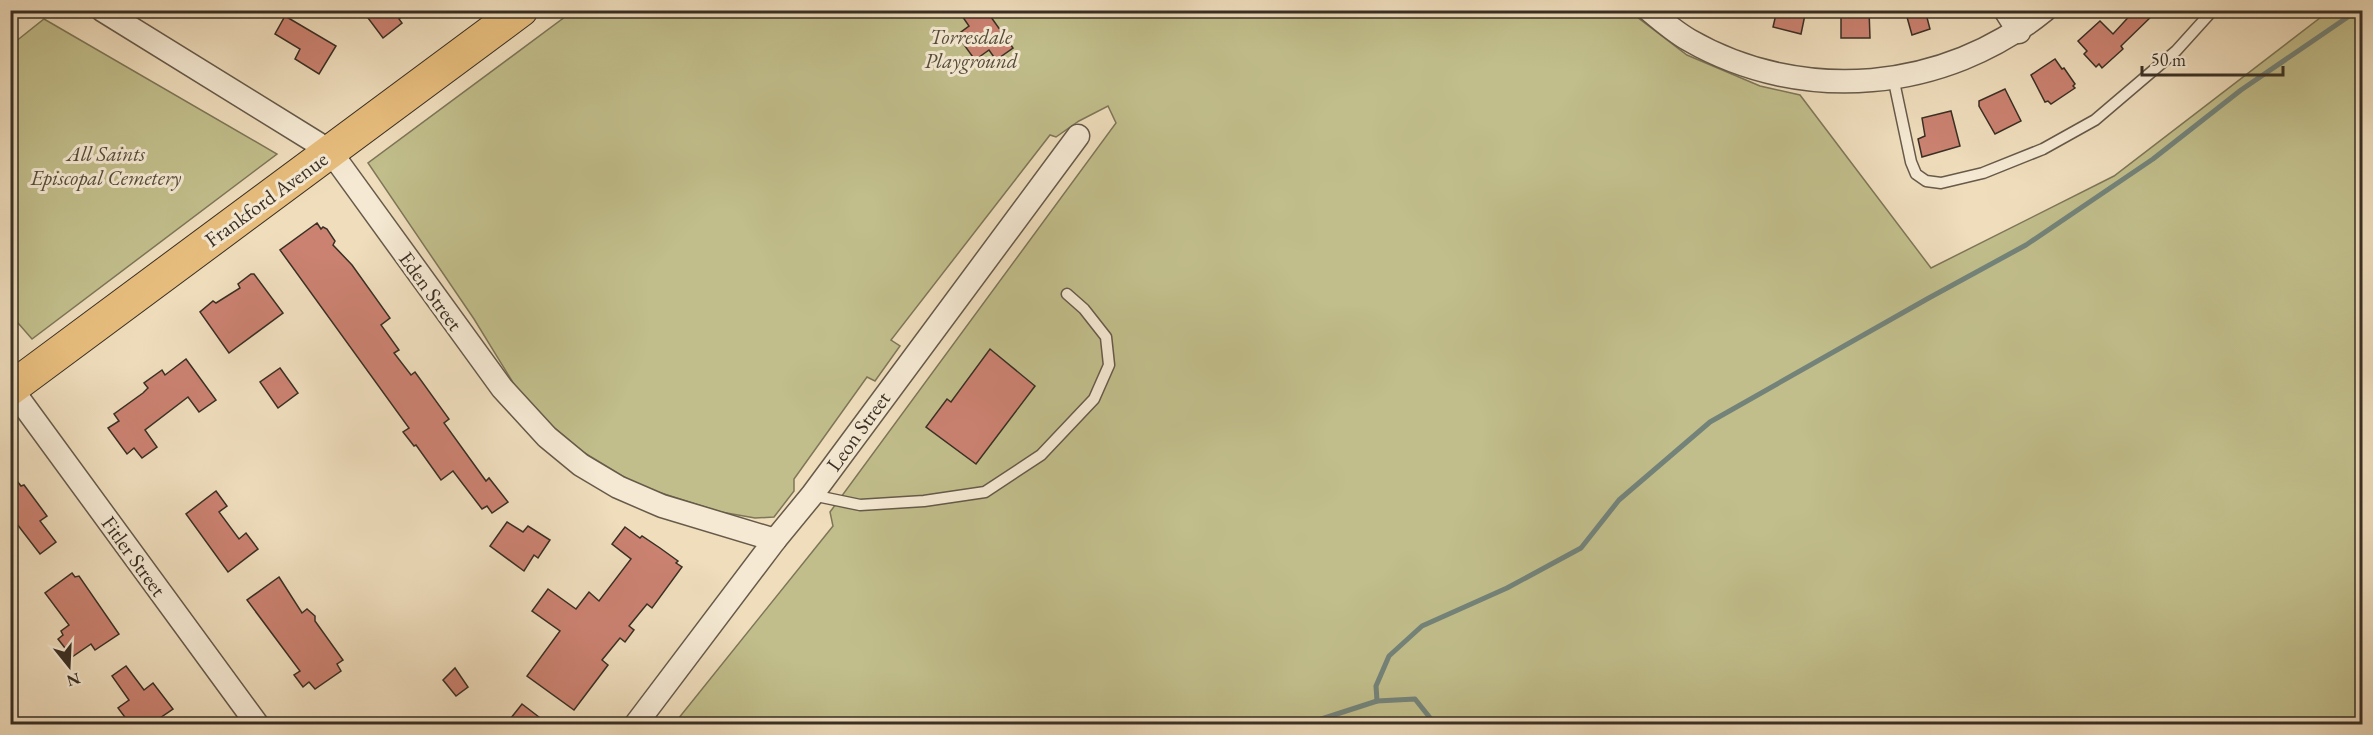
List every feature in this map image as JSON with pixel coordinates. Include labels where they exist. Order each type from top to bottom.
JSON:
[{"type":"main road","name":"Frankford Avenue","points":[[11,388],[522,10]]},
{"type":"street","name":"Eden Street","points":[[102,10],[330,152],[502,388],[547,436],[581,465],[618,487],[662,506],[775,540]]},
{"type":"street","points":[[1649,10],[1678,34],[1747,66],[1807,80],[1842,81],[1893,77],[1950,65],[2019,32],[2045,10]]},
{"type":"street","points":[[2005,10],[2019,32]]},
{"type":"street","name":"Leon Street","points":[[636,724],[775,540],[812,495],[1078,136]]},
{"type":"street","name":"Fitler Street","points":[[11,388],[257,724]]},
{"type":"lane","points":[[1893,77],[1911,162],[1916,174],[1926,181],[1941,183],[1983,173],[2043,149],[2095,120],[2176,51],[2213,10]]},
{"type":"lane","points":[[812,495],[860,506],[924,501],[985,492],[1041,455],[1094,399],[1109,365],[1106,337],[1084,309],[1067,294]]},
{"type":"green space","name":"Torresdale Playground","points":[[573,11],[1629,11],[1687,55],[1760,86],[1800,95],[1931,268],[2114,176],[2329,11],[2362,11],[2362,724],[674,724],[833,526],[830,512],[1116,123],[1108,106],[1079,121],[1056,137],[1050,135],[891,340],[900,346],[875,381],[867,377],[794,479],[794,491],[774,517],[755,518],[721,512],[639,486],[583,452],[544,419],[517,389],[474,319],[368,163]]},
{"type":"green space","name":"All Saints Episcopal Cemetery","points":[[44,19],[277,154],[32,339],[11,315],[10,46]]},
{"type":"building","points":[[362,10],[411,10],[399,19],[402,23],[383,38]]},
{"type":"building","points":[[958,10],[986,10],[1013,48],[996,60],[989,50],[975,60],[957,35],[969,26]]},
{"type":"building","points":[[1777,10],[1806,10],[1801,34],[1773,27]]},
{"type":"building","points":[[1841,10],[1869,10],[1870,38],[1841,38]]},
{"type":"building","points":[[1905,10],[1925,10],[1930,29],[1912,35]]},
{"type":"building","points":[[2135,10],[2158,10],[2121,46],[2123,49],[2102,68],[2099,64],[2096,67],[2084,54],[2087,51],[2078,41],[2100,21],[2113,34]]},
{"type":"building","points":[[285,16],[336,46],[319,74],[295,59],[300,49],[275,34]]},
{"type":"building","points":[[2055,59],[2062,69],[2064,68],[2075,84],[2073,86],[2075,88],[2051,104],[2048,101],[2045,102],[2031,75]]},
{"type":"building","points":[[2005,89],[2021,121],[1995,134],[1979,106],[1979,101]]},
{"type":"building","points":[[1951,111],[1960,146],[1922,157],[1918,139],[1925,136],[1922,118]]},
{"type":"building","points":[[317,223],[321,229],[323,227],[327,229],[335,241],[333,245],[352,265],[390,318],[381,325],[399,350],[394,353],[411,375],[415,372],[449,419],[444,423],[486,481],[489,478],[508,502],[492,513],[487,506],[482,509],[453,471],[441,480],[416,445],[414,446],[403,432],[409,428],[280,250]]},
{"type":"building","points":[[254,274],[283,313],[229,353],[200,312],[213,301],[216,303],[240,288],[238,284]]},
{"type":"building","points":[[990,349],[1035,386],[976,464],[926,427],[947,399],[951,402]]},
{"type":"building","points":[[186,359],[216,400],[199,412],[188,397],[145,430],[157,447],[142,458],[134,448],[127,454],[108,428],[119,421],[114,414],[148,388],[144,383],[162,370],[165,375]]},
{"type":"building","points":[[280,368],[298,393],[278,408],[260,382]]},
{"type":"building","points":[[10,472],[21,486],[24,485],[47,516],[40,521],[56,542],[40,554],[10,515]]},
{"type":"building","points":[[216,491],[227,506],[219,512],[239,539],[246,533],[258,549],[228,572],[186,514]]},
{"type":"building","points":[[507,522],[523,532],[528,526],[550,540],[538,558],[534,555],[524,571],[490,546]]},
{"type":"building","points":[[625,527],[660,548],[678,561],[676,563],[682,567],[652,608],[647,604],[629,626],[634,630],[625,642],[620,638],[602,660],[608,665],[574,710],[527,676],[560,631],[532,611],[548,589],[576,609],[589,592],[599,601],[631,559],[612,544]]},
{"type":"building","points":[[72,573],[75,577],[79,576],[119,634],[95,650],[91,644],[72,657],[58,639],[63,635],[61,631],[69,625],[45,593]]},
{"type":"building","points":[[279,577],[302,613],[307,609],[315,616],[315,621],[343,660],[337,664],[341,671],[315,689],[309,682],[303,687],[294,675],[300,671],[247,600]]},
{"type":"building","points":[[126,666],[144,690],[153,683],[173,709],[151,724],[130,724],[118,708],[129,700],[112,676]]},
{"type":"building","points":[[455,668],[468,687],[456,696],[443,680]]},
{"type":"building","points":[[522,704],[548,724],[518,724],[511,718]]},
{"type":"waterway","points":[[1377,701],[1376,686],[1389,656],[1422,626],[1507,588],[1581,548],[1619,500],[1710,422],[2026,245],[2153,159],[2241,90],[2358,10]]},
{"type":"waterway","points":[[1306,724],[1377,701],[1415,699],[1435,724]]}]
